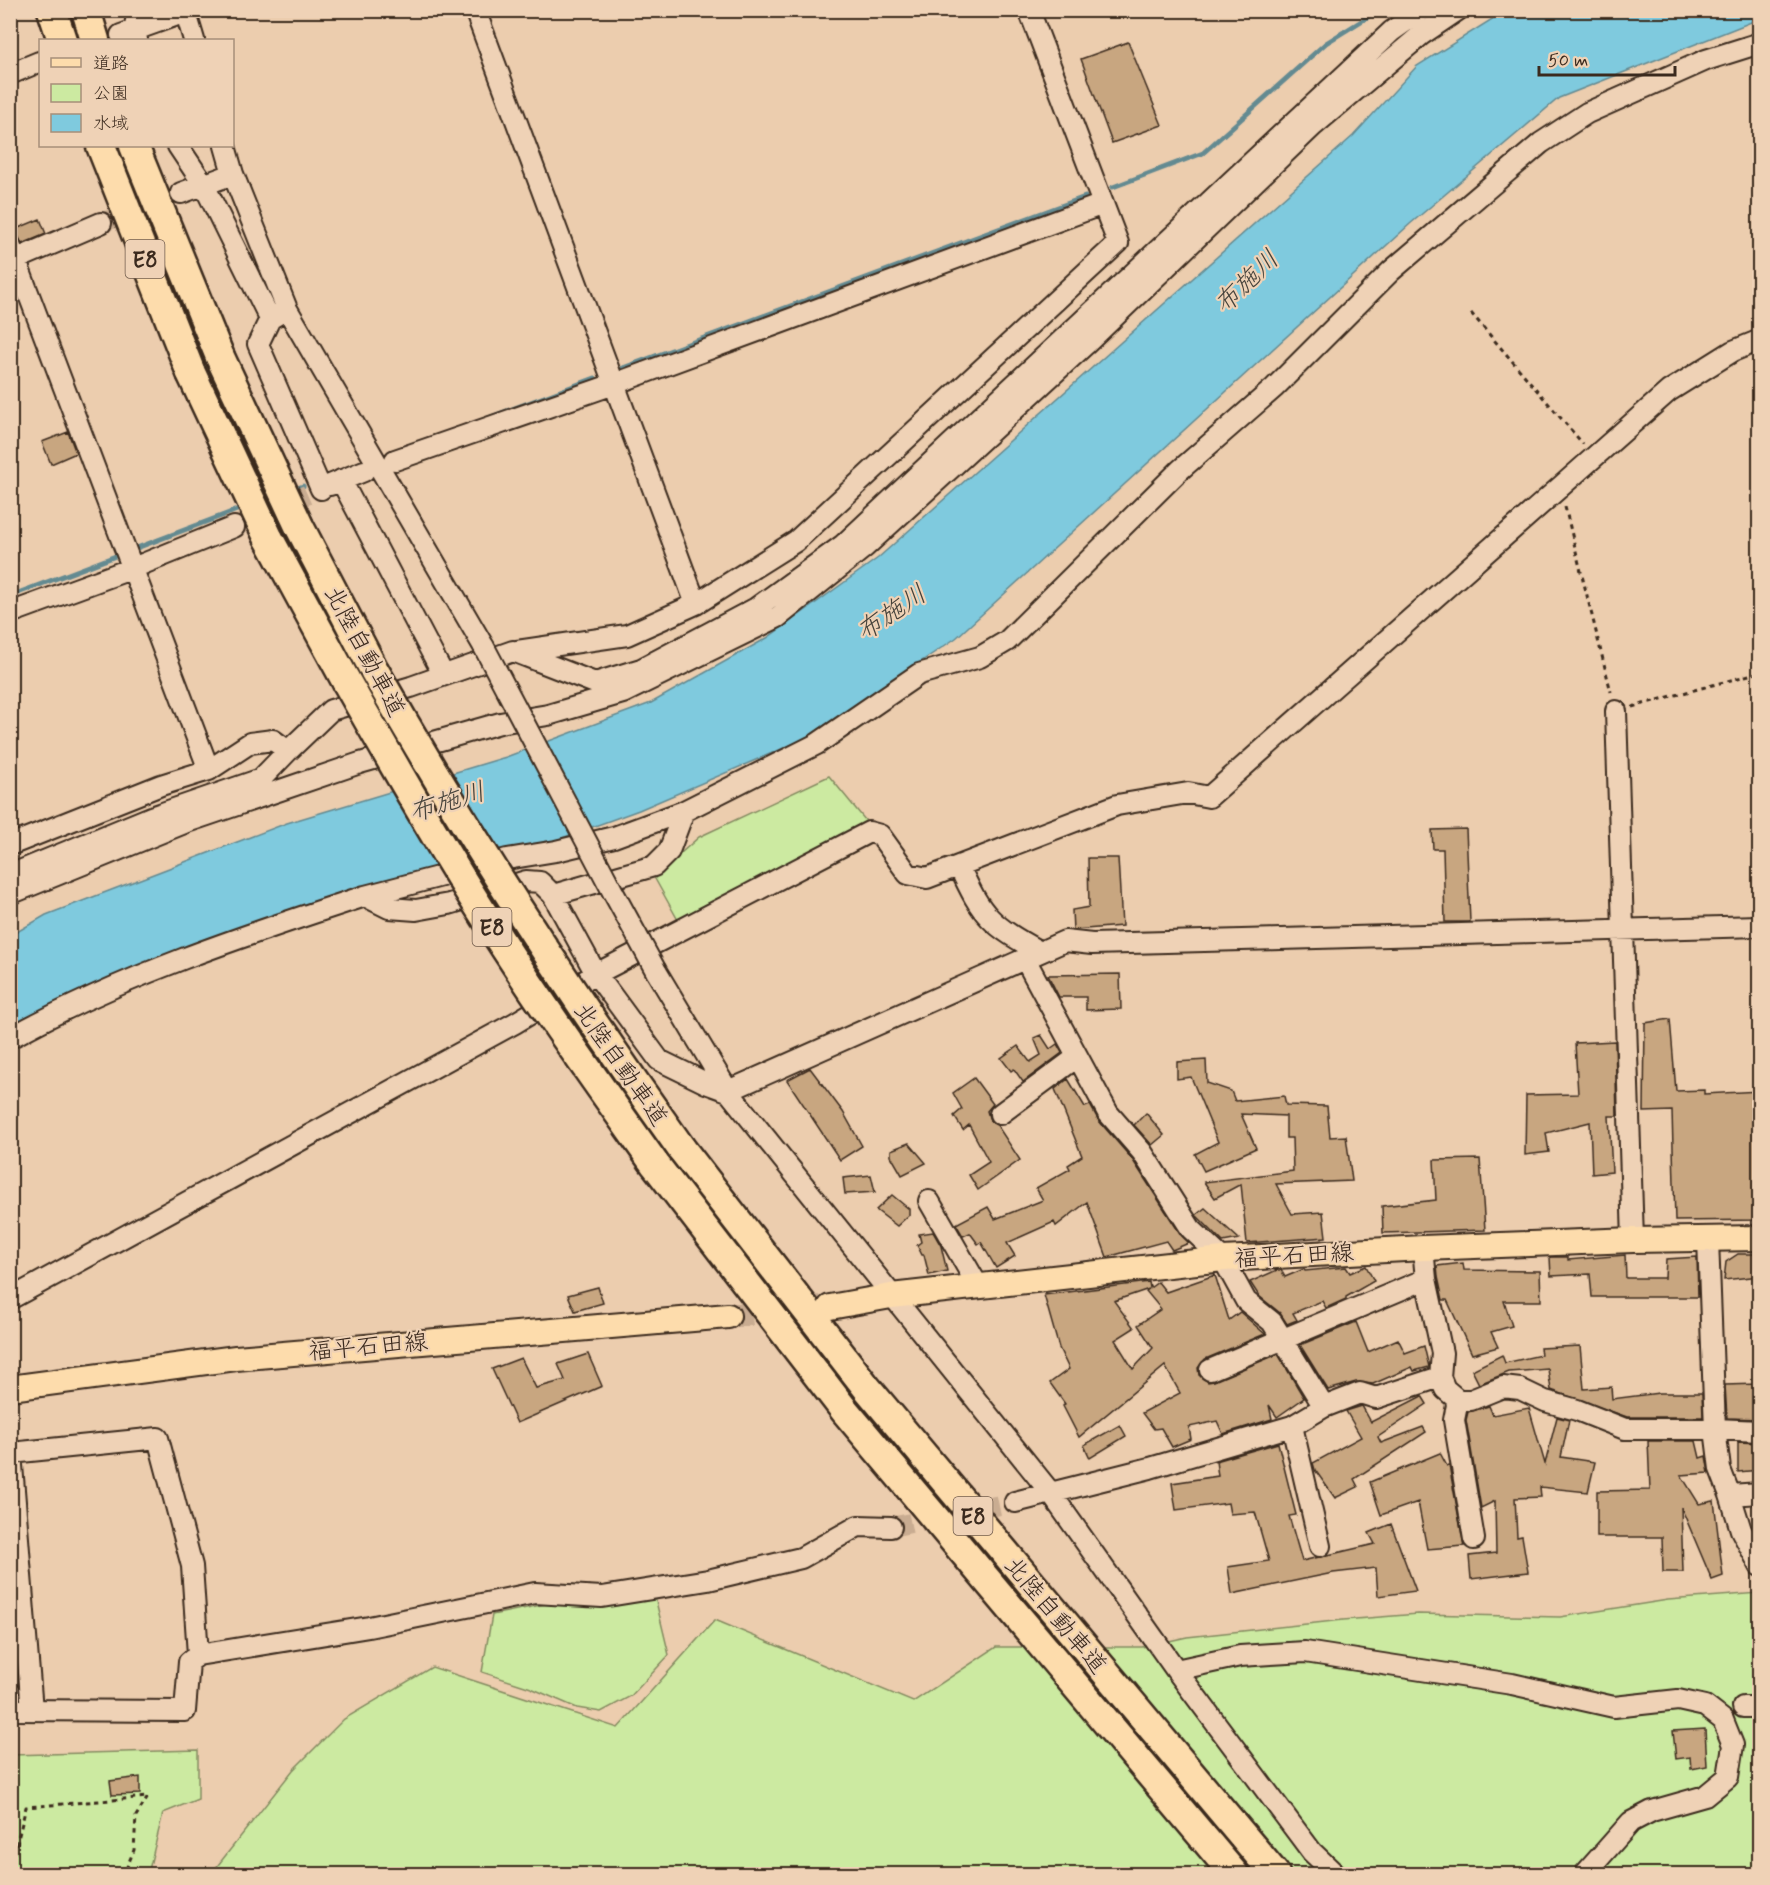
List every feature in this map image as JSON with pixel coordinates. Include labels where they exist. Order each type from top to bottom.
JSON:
[{"type":"highway","points":[[52,10],[62,39]]},
{"type":"highway","points":[[86,10],[122,37]]},
{"type":"highway","name":"北陸自動車道","points":[[100,147],[191,372],[268,537],[412,799],[483,914],[570,1045],[654,1163],[866,1438],[1234,1875]]},
{"type":"highway","name":"北陸自動車道","points":[[134,147],[220,357],[299,526],[374,670],[441,789],[518,912],[595,1028],[681,1148],[867,1388],[1275,1875]]},
{"type":"main road","name":"福平石田線","points":[[830,1307],[891,1296],[1223,1259],[1423,1248],[1760,1238]]},
{"type":"main road","name":"福平石田線","points":[[10,1388],[236,1358],[728,1316]]},
{"type":"street","points":[[122,37],[138,10]]},
{"type":"street","points":[[475,10],[696,604]]},
{"type":"street","points":[[10,875],[151,817],[261,779],[331,710],[411,687],[513,651],[627,635],[696,604],[796,542],[1118,243],[1029,10]]},
{"type":"street","points":[[513,651],[595,683],[641,669],[756,608],[843,545],[1392,31],[1422,10]]},
{"type":"street","points":[[10,894],[187,822],[360,763],[500,723],[548,715],[623,693],[778,617],[892,523],[1085,345],[1313,126],[1421,35],[1458,10]]},
{"type":"street","points":[[122,37],[187,11],[194,39]]},
{"type":"street","points":[[10,1038],[50,1016],[197,953],[365,896],[507,859],[556,851],[614,837],[684,811],[817,744],[919,674],[980,657],[1006,641],[1180,471],[1274,388],[1391,271],[1540,143],[1587,113],[1706,60],[1760,43]]},
{"type":"street","points":[[10,74],[39,62]]},
{"type":"street","points":[[178,147],[204,184],[270,320]]},
{"type":"street","points":[[225,147],[233,174],[287,309],[484,647],[656,971],[728,1090],[1050,1492],[1176,1670],[1312,1851],[1335,1875]]},
{"type":"street","points":[[181,193],[233,174]]},
{"type":"street","points":[[395,460],[614,384],[1103,204]]},
{"type":"street","points":[[101,223],[12,255],[134,568],[209,770]]},
{"type":"street","points":[[287,309],[270,320],[258,344],[316,491],[364,471]]},
{"type":"street","points":[[10,1299],[505,1028],[596,974],[869,832],[880,834],[908,874],[927,878],[1117,805],[1188,793],[1209,797],[1669,391],[1733,351],[1760,340]]},
{"type":"street","points":[[341,480],[443,674]]},
{"type":"street","points":[[10,613],[134,568],[234,527]]},
{"type":"street","points":[[1616,711],[1633,1240]]},
{"type":"street","points":[[10,845],[162,785],[209,770],[250,743],[273,740],[288,751]]},
{"type":"street","points":[[553,895],[654,866],[669,851],[676,838],[684,811]]},
{"type":"street","points":[[959,866],[973,896],[987,917],[1033,955],[1077,1057],[1108,1113],[1142,1152],[1191,1229],[1223,1259],[1246,1301],[1272,1322],[1324,1407]]},
{"type":"street","points":[[365,896],[389,908],[416,910],[449,904],[526,881],[540,882],[553,895],[596,974],[659,1060],[706,1083],[728,1090],[1065,941],[1092,944],[1760,926]]},
{"type":"street","points":[[999,1114],[1077,1057]]},
{"type":"street","points":[[929,1201],[978,1286]]},
{"type":"street","points":[[1708,1239],[1715,1429],[1720,1469],[1741,1530],[1760,1566]]},
{"type":"street","points":[[1423,1248],[1426,1279],[1442,1353],[1440,1377],[1445,1389],[1458,1400],[1471,1400],[1503,1387],[1520,1389],[1545,1401],[1577,1410],[1625,1429],[1760,1431]]},
{"type":"street","points":[[1210,1370],[1426,1279]]},
{"type":"street","points":[[1015,1502],[1150,1468],[1292,1426],[1324,1407],[1360,1393],[1376,1398],[1440,1377]]},
{"type":"street","points":[[1458,1400],[1454,1420],[1474,1539]]},
{"type":"street","points":[[1292,1426],[1320,1546]]},
{"type":"street","points":[[32,1710],[11,1454],[158,1438],[192,1566],[198,1655]]},
{"type":"street","points":[[1730,1495],[1760,1493]]},
{"type":"street","points":[[10,1710],[185,1711],[189,1662],[198,1655],[369,1627],[535,1593],[602,1597],[708,1581],[801,1558],[858,1526],[891,1527]]},
{"type":"street","points":[[1176,1670],[1240,1656],[1305,1652],[1365,1659],[1512,1684],[1614,1707],[1678,1700],[1706,1706],[1723,1719],[1733,1745],[1728,1777],[1705,1796],[1652,1811],[1631,1822],[1585,1875]]},
{"type":"path","points":[[1471,313],[1594,457]]},
{"type":"path","points":[[1560,488],[1616,711],[1760,672]]},
{"type":"path","points":[[10,1871],[26,1807],[148,1797],[136,1816],[134,1850],[124,1875]]},
{"type":"green space","points":[[829,776],[870,826],[678,920],[654,877],[699,837]]},
{"type":"green space","points":[[1759,1593],[1759,1874],[211,1874],[293,1770],[344,1719],[432,1667],[618,1728],[715,1620],[913,1702],[996,1647],[1142,1647],[1187,1637],[1343,1620],[1418,1614],[1560,1617],[1668,1600]]},
{"type":"green space","points":[[655,1597],[669,1655],[631,1696],[601,1712],[577,1708],[531,1688],[482,1672],[492,1615],[546,1604],[608,1604]]},
{"type":"green space","points":[[198,1750],[198,1799],[163,1813],[148,1874],[11,1874],[10,1755]]},
{"type":"water","name":"布施川","points":[[1505,11],[1759,11],[1759,19],[1559,98],[1410,224],[956,638],[807,738],[639,810],[402,896],[255,925],[11,1025],[10,936],[46,915],[287,823],[506,757],[651,703],[767,638],[878,558],[1353,136],[1417,66]]},
{"type":"building","points":[[1128,42],[1162,125],[1112,143],[1081,59]]},
{"type":"building","points":[[40,219],[46,234],[22,244],[18,236],[11,233],[11,231]]},
{"type":"building","points":[[68,432],[76,453],[51,464],[42,442]]},
{"type":"building","points":[[1466,829],[1470,922],[1445,922],[1443,849],[1433,849],[1432,830]]},
{"type":"building","points":[[1088,858],[1118,858],[1122,926],[1073,930],[1072,910],[1089,907]]},
{"type":"building","points":[[1120,974],[1121,1009],[1086,1010],[1086,997],[1059,997],[1048,975]]},
{"type":"building","points":[[1670,1019],[1676,1091],[1704,1090],[1704,1094],[1760,1091],[1760,1220],[1675,1221],[1672,1111],[1644,1112],[1645,1023]]},
{"type":"building","points":[[1041,1035],[1050,1049],[1057,1044],[1062,1053],[1023,1082],[1014,1069],[1011,1071],[1001,1058],[1018,1046],[1030,1062],[1041,1055],[1034,1038]]},
{"type":"building","points":[[1615,1041],[1617,1116],[1609,1116],[1612,1172],[1592,1174],[1590,1122],[1546,1133],[1549,1152],[1525,1155],[1526,1095],[1578,1094],[1575,1043]]},
{"type":"building","points":[[1206,1060],[1207,1083],[1231,1091],[1235,1101],[1284,1096],[1286,1105],[1327,1106],[1330,1137],[1346,1136],[1352,1181],[1276,1184],[1292,1214],[1323,1212],[1326,1237],[1247,1243],[1241,1184],[1215,1198],[1204,1182],[1293,1171],[1292,1138],[1286,1138],[1286,1116],[1241,1114],[1256,1148],[1204,1171],[1195,1154],[1218,1142],[1191,1077],[1177,1079],[1177,1062]]},
{"type":"building","points":[[810,1068],[843,1112],[862,1146],[840,1160],[787,1080]]},
{"type":"building","points":[[974,1078],[993,1104],[987,1111],[990,1121],[997,1125],[1020,1160],[978,1190],[969,1175],[989,1162],[969,1125],[963,1130],[954,1116],[962,1109],[953,1093]]},
{"type":"building","points":[[1068,1079],[1085,1107],[1090,1105],[1099,1121],[1132,1159],[1181,1235],[1189,1243],[1172,1250],[1166,1241],[1107,1257],[1087,1202],[1056,1226],[1054,1222],[1007,1243],[1015,1256],[996,1268],[981,1242],[978,1244],[970,1233],[963,1236],[956,1224],[988,1207],[995,1219],[1043,1200],[1036,1188],[1070,1169],[1068,1165],[1082,1156],[1055,1089]]},
{"type":"building","points":[[1146,1113],[1164,1135],[1152,1145],[1134,1125]]},
{"type":"building","points":[[909,1143],[926,1163],[902,1175],[891,1156],[891,1150]]},
{"type":"building","points":[[1480,1159],[1485,1230],[1383,1233],[1382,1206],[1436,1200],[1434,1160]]},
{"type":"building","points":[[871,1175],[875,1192],[845,1194],[843,1178]]},
{"type":"building","points":[[892,1195],[909,1209],[909,1215],[897,1226],[876,1210]]},
{"type":"building","points":[[1205,1208],[1239,1239],[1223,1242],[1196,1215]]},
{"type":"building","points":[[933,1232],[941,1246],[947,1271],[929,1275],[924,1255],[917,1245],[921,1242],[919,1234]]},
{"type":"building","points":[[1738,1254],[1759,1254],[1760,1276],[1724,1280],[1726,1262]]},
{"type":"building","points":[[1625,1255],[1626,1278],[1665,1278],[1666,1259],[1697,1257],[1698,1297],[1592,1297],[1590,1274],[1551,1276],[1550,1257],[1568,1257],[1568,1260]]},
{"type":"building","points":[[1463,1263],[1464,1270],[1540,1271],[1541,1301],[1504,1301],[1512,1326],[1491,1332],[1498,1347],[1472,1354],[1447,1300],[1443,1300],[1438,1277],[1437,1266]]},
{"type":"building","points":[[1366,1266],[1374,1281],[1346,1299],[1326,1308],[1322,1301],[1293,1313],[1297,1320],[1287,1324],[1280,1313],[1259,1296],[1250,1282],[1277,1270],[1281,1270],[1285,1277],[1304,1269],[1305,1271],[1346,1267],[1350,1273]]},
{"type":"building","points":[[1215,1275],[1229,1320],[1240,1312],[1265,1334],[1205,1359],[1198,1368],[1199,1375],[1208,1382],[1278,1354],[1304,1398],[1277,1417],[1269,1405],[1272,1419],[1223,1434],[1217,1421],[1189,1427],[1191,1439],[1172,1447],[1161,1428],[1154,1429],[1142,1413],[1180,1393],[1165,1366],[1079,1437],[1063,1406],[1065,1404],[1050,1383],[1069,1369],[1059,1348],[1044,1295],[1149,1282],[1150,1288],[1158,1282],[1166,1292]],"holes":[[[1149,1289],[1146,1291],[1161,1309],[1138,1325],[1153,1348],[1133,1369],[1115,1340],[1134,1328],[1114,1301]]]},
{"type":"building","points":[[598,1287],[603,1303],[575,1311],[568,1295]]},
{"type":"building","points":[[1356,1322],[1368,1352],[1398,1339],[1405,1353],[1424,1346],[1429,1367],[1414,1371],[1412,1367],[1373,1384],[1356,1382],[1328,1390],[1300,1345]]},
{"type":"building","points":[[1580,1346],[1584,1389],[1611,1387],[1612,1399],[1659,1393],[1702,1393],[1703,1417],[1627,1417],[1551,1390],[1548,1369],[1509,1372],[1479,1384],[1472,1370],[1502,1355],[1505,1363],[1541,1355],[1540,1348]]},
{"type":"building","points":[[588,1354],[602,1386],[517,1423],[492,1369],[521,1358],[536,1388],[565,1380],[558,1364]]},
{"type":"building","points":[[1760,1384],[1760,1419],[1727,1418],[1725,1385]]},
{"type":"building","points":[[1422,1396],[1427,1404],[1378,1437],[1381,1443],[1423,1427],[1426,1432],[1354,1479],[1358,1487],[1335,1498],[1315,1470],[1313,1463],[1361,1437],[1346,1411],[1362,1406],[1371,1422]]},
{"type":"building","points":[[1489,1406],[1493,1415],[1529,1408],[1545,1464],[1557,1417],[1569,1420],[1561,1457],[1595,1462],[1588,1492],[1540,1487],[1541,1497],[1515,1498],[1517,1537],[1522,1536],[1528,1572],[1471,1579],[1469,1556],[1496,1553],[1495,1501],[1481,1508],[1466,1420],[1468,1412]]},
{"type":"building","points":[[1120,1425],[1126,1436],[1090,1458],[1084,1445]]},
{"type":"building","points":[[1648,1441],[1696,1441],[1700,1458],[1706,1456],[1709,1473],[1681,1475],[1699,1504],[1714,1501],[1723,1576],[1712,1580],[1681,1507],[1683,1572],[1663,1572],[1662,1537],[1597,1537],[1597,1491],[1650,1490]]},
{"type":"building","points":[[1738,1442],[1760,1443],[1760,1470],[1738,1472]]},
{"type":"building","points":[[1278,1443],[1296,1515],[1289,1516],[1302,1561],[1375,1544],[1369,1533],[1391,1524],[1416,1591],[1378,1596],[1376,1568],[1333,1573],[1232,1594],[1228,1567],[1269,1561],[1255,1512],[1230,1514],[1228,1503],[1176,1510],[1172,1483],[1218,1476],[1216,1461]]},
{"type":"building","points":[[1440,1453],[1447,1466],[1449,1465],[1464,1546],[1427,1549],[1418,1502],[1381,1515],[1370,1482]]},
{"type":"building","points":[[1705,1729],[1707,1766],[1691,1769],[1690,1757],[1676,1759],[1673,1731]]},
{"type":"building","points":[[140,1777],[140,1794],[112,1795],[110,1781]]},
{"type":"waterway","points":[[1113,187],[1203,153],[1326,43],[1379,10]]},
{"type":"waterway","points":[[623,368],[1085,197]]},
{"type":"waterway","points":[[488,418],[595,378]]},
{"type":"waterway","points":[[293,490],[303,486]]},
{"type":"waterway","points":[[10,596],[245,507]]},
{"type":"tunnel","points":[[101,223],[167,198]]},
{"type":"tunnel","points":[[234,527],[311,493]]},
{"type":"tunnel","points":[[728,1316],[821,1307]]},
{"type":"tunnel","points":[[891,1527],[1015,1502]]}]
